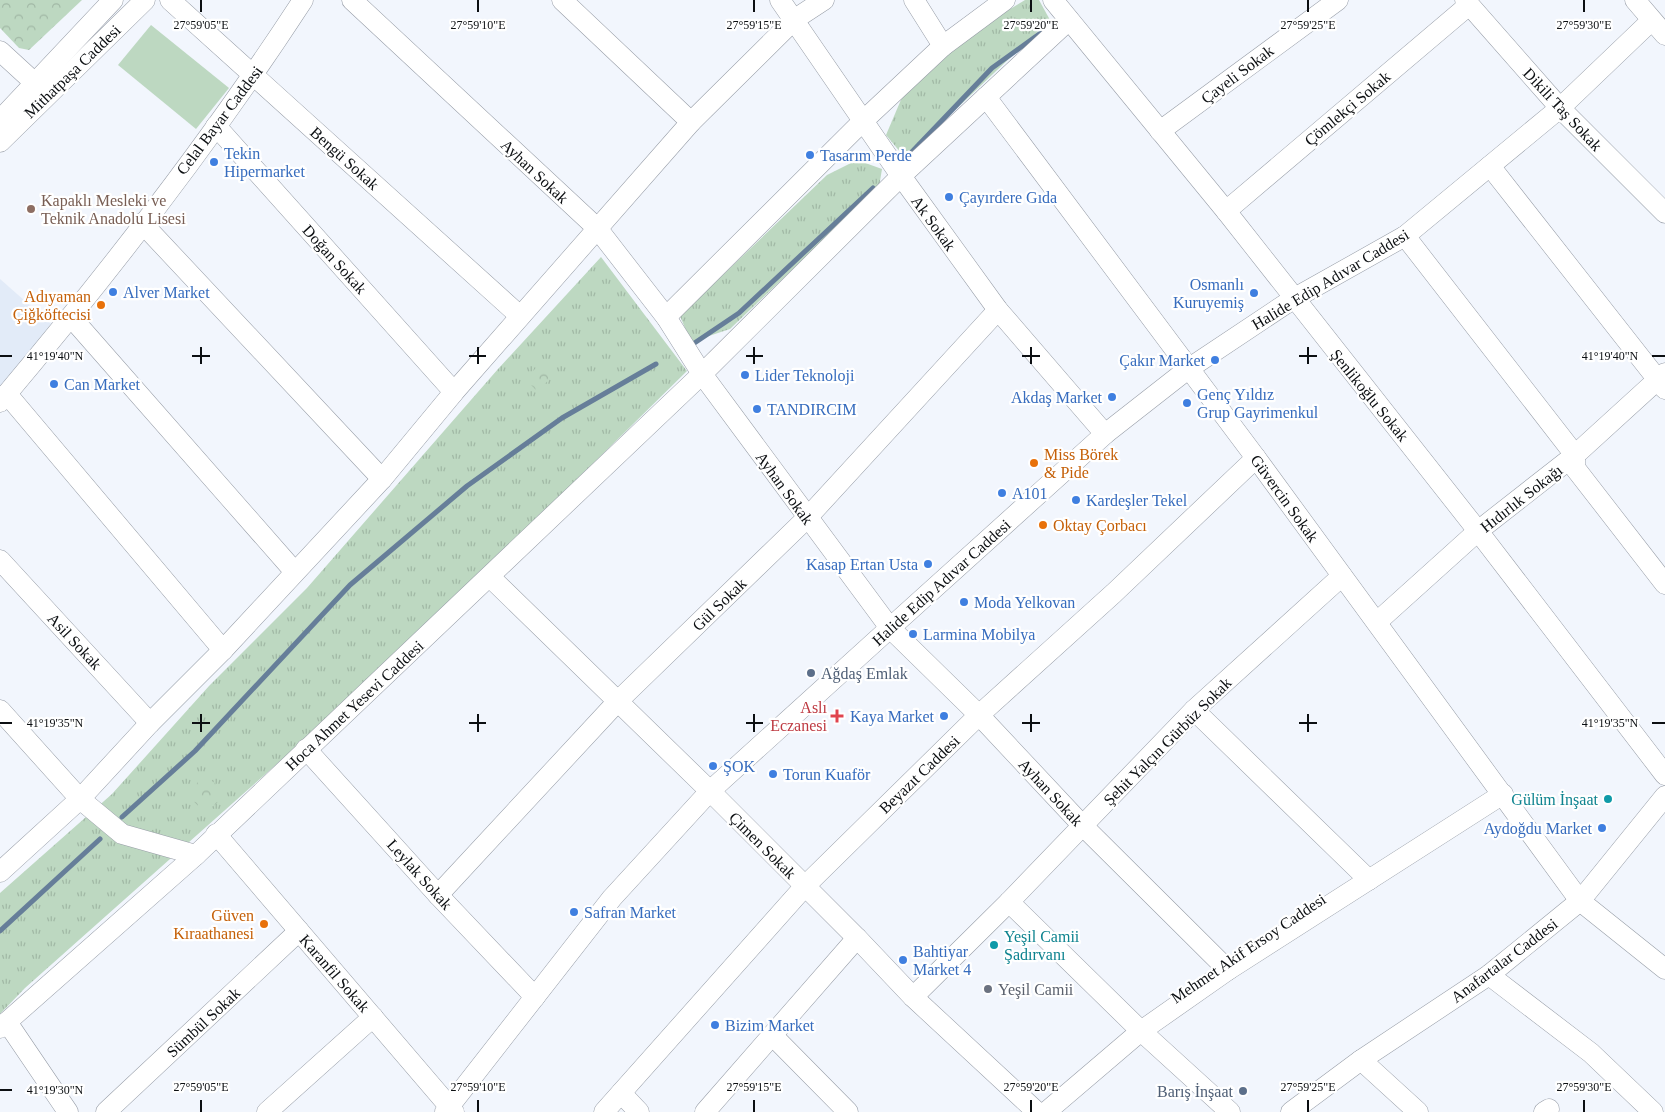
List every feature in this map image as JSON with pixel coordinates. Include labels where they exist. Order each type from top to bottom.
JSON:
[{"type":"street","name":"Mithatpaşa Caddesi","points":[[0,120],[36,84],[113,0]]},
{"type":"street","name":"Mithatpaşa Caddesi","points":[[0,142],[145,0]]},
{"type":"street","name":"Bengü Sokak","points":[[170,0],[520,316]]},
{"type":"street","name":"Celal Bayar Caddesi","points":[[3,398],[72,317],[254,76],[303,0]]},
{"type":"street","name":"Ayhan Sokak","points":[[352,0],[597,228],[666,317],[702,374],[890,628],[979,715],[1082,825],[1224,967]]},
{"type":"street","points":[[562,0],[691,122]]},
{"type":"street","name":"Ak Sokak","points":[[780,0],[900,176],[998,310],[1105,434]]},
{"type":"street","points":[[0,872],[80,799],[150,722],[223,650],[294,571],[382,479],[454,392],[691,122],[794,19],[824,0]]},
{"type":"street","points":[[914,0],[943,46]]},
{"type":"street","points":[[666,317],[864,121],[943,46],[1005,0]]},
{"type":"street","name":"Çayeli Sokak","points":[[1160,131],[1338,0]]},
{"type":"street","points":[[1634,0],[1665,35]]},
{"type":"street","name":"Dikili Taş Sokak","points":[[1467,3],[1560,108],[1665,213]]},
{"type":"street","name":"Çömlekçi Sokak","points":[[1226,211],[1467,3]]},
{"type":"street","name":"Şenlikoğlu Sokak","points":[[1065,8],[1160,131],[1226,211],[1478,531],[1665,775]]},
{"type":"street","name":"Hoca Ahmet Yesevi Caddesi","points":[[3,1025],[196,855],[702,374],[900,176],[986,97],[1065,8]]},
{"type":"street","name":"Halide Edip Adıvar Caddesi","points":[[449,1110],[612,898],[710,792],[890,628],[1105,434],[1188,369],[1293,298],[1405,236],[1560,108],[1651,21]]},
{"type":"street","points":[[0,52],[36,84]]},
{"type":"street","name":"Güvercin Sokak","points":[[986,97],[1256,458],[1580,901],[1665,969]]},
{"type":"street","name":"Doğan Sokak","points":[[216,126],[454,392]]},
{"type":"street","points":[[1490,166],[1663,380]]},
{"type":"street","points":[[142,223],[382,479]]},
{"type":"street","points":[[1405,236],[1575,455],[1575,468],[1665,584]]},
{"type":"street","name":"Gül Sokak","points":[[438,895],[618,701],[807,518],[998,310]]},
{"type":"street","points":[[72,317],[294,571]]},
{"type":"street","name":"Hıdırlık Sokağı","points":[[1377,622],[1478,531],[1575,455],[1663,380]]},
{"type":"street","points":[[3,398],[223,650]]},
{"type":"street","name":"Beyazıt Caddesi","points":[[604,1112],[805,886],[979,715],[1114,593],[1256,458]]},
{"type":"street","name":"Asil Sokak","points":[[0,560],[150,722]]},
{"type":"street","name":"Şehit Yalçın Gürbüz Sokak","points":[[913,997],[1009,902],[1194,710],[1342,576]]},
{"type":"street","name":"Çimen Sokak","points":[[490,577],[805,886],[913,997],[1038,1111]]},
{"type":"street","points":[[0,710],[80,799],[122,834],[196,855]]},
{"type":"street","points":[[1194,710],[1366,876]]},
{"type":"street","name":"Leylak Sokak","points":[[306,750],[438,895],[535,997]]},
{"type":"street","name":"Mehmet Akif Ersoy Caddesi","points":[[1038,1111],[1138,1028],[1224,967],[1366,876],[1503,794]]},
{"type":"street","name":"Anafartalar Caddesi","points":[[1291,1112],[1361,1060],[1489,975],[1580,901],[1665,796]]},
{"type":"street","name":"Karanfil Sokak","points":[[216,834],[449,1110]]},
{"type":"street","points":[[1009,902],[1138,1028],[1230,1112]]},
{"type":"street","name":"Sümbül Sokak","points":[[106,1112],[299,930]]},
{"type":"street","points":[[706,1112],[857,938]]},
{"type":"street","points":[[1489,975],[1590,1053],[1653,1112]]},
{"type":"street","points":[[267,1112],[373,1018]]},
{"type":"street","points":[[3,1025],[68,1112]]},
{"type":"street","points":[[772,1035],[848,1112]]},
{"type":"street","points":[[1361,1060],[1418,1112]]},
{"type":"street","points":[[621,1093],[639,1112]]},
{"type":"shaded area","points":[[0,279],[51,324],[0,388]]},
{"type":"green space","points":[[0,0],[82,0],[29,50],[19,48],[0,28]]},
{"type":"green space","points":[[1025,0],[1039,0],[1050,20],[914,149],[901,153],[886,135],[903,95],[955,43]]},
{"type":"green space","points":[[151,25],[229,88],[196,129],[118,65]]},
{"type":"green space","points":[[857,160],[882,169],[879,187],[730,329],[691,342],[680,316],[827,175]]},
{"type":"green space","points":[[601,257],[687,371],[559,497],[287,755],[25,988],[0,1014],[0,893],[112,794],[209,686],[307,588],[498,369]]},
{"type":"green space","points":[[540,364],[552,377],[537,391],[525,379]]},
{"type":"green space","points":[[206,780],[216,784],[220,794],[216,804],[206,808],[196,804],[192,794],[196,784]]},
{"type":"waterway","points":[[907,157],[992,68],[1042,32]]},
{"type":"waterway","points":[[690,346],[739,313],[873,188]]},
{"type":"waterway","points":[[122,817],[195,751],[350,585],[467,486],[562,418],[656,364]]},
{"type":"waterway","points":[[0,931],[100,839]]},
{"type":"place","name":"Tasarım Perde","points":[[810,155]]},
{"type":"place","name":"Tekin Hipermarket","points":[[214,162]]},
{"type":"place","name":"Çayırdere Gıda","points":[[949,197]]},
{"type":"place","name":"Kapaklı Mesleki ve Teknik Anadolu Lisesi","points":[[31,209]]},
{"type":"place","name":"Alver Market","points":[[113,292]]},
{"type":"place","name":"Osmanlı Kuruyemiş","points":[[1254,293]]},
{"type":"place","name":"Adıyaman Çiğköftecisi","points":[[101,305]]},
{"type":"place","name":"Çakır Market","points":[[1215,360]]},
{"type":"place","name":"Lider Teknoloji","points":[[745,375]]},
{"type":"place","name":"Can Market","points":[[54,384]]},
{"type":"place","name":"Akdaş Market","points":[[1112,397]]},
{"type":"place","name":"Genç Yıldız Grup Gayrimenkul","points":[[1187,403]]},
{"type":"place","name":"TANDIRCIM","points":[[757,409]]},
{"type":"place","name":"Miss Börek & Pide","points":[[1034,463]]},
{"type":"place","name":"A101","points":[[1002,493]]},
{"type":"place","name":"Kardeşler Tekel","points":[[1076,500]]},
{"type":"place","name":"Oktay Çorbacı","points":[[1043,525]]},
{"type":"place","name":"Kasap Ertan Usta","points":[[928,564]]},
{"type":"place","name":"Moda Yelkovan","points":[[964,602]]},
{"type":"place","name":"Larmina Mobilya","points":[[913,634]]},
{"type":"place","name":"Ağdaş Emlak","points":[[811,673]]},
{"type":"place","name":"Aslı Eczanesi","points":[[837,716]]},
{"type":"place","name":"Kaya Market","points":[[944,716]]},
{"type":"place","name":"ŞOK","points":[[713,766]]},
{"type":"place","name":"Torun Kuaför","points":[[773,774]]},
{"type":"place","name":"Gülüm İnşaat","points":[[1608,799]]},
{"type":"place","name":"Aydoğdu Market","points":[[1602,828]]},
{"type":"place","name":"Safran Market","points":[[574,912]]},
{"type":"place","name":"Güven Kıraathanesi","points":[[264,924]]},
{"type":"place","name":"Yeşil Camii Şadırvanı","points":[[994,945]]},
{"type":"place","name":"Bahtiyar Market 4","points":[[903,960]]},
{"type":"place","name":"Yeşil Camii","points":[[988,989]]},
{"type":"place","name":"Bizim Market","points":[[715,1025]]},
{"type":"place","name":"Barış İnşaat","points":[[1243,1091]]}]
